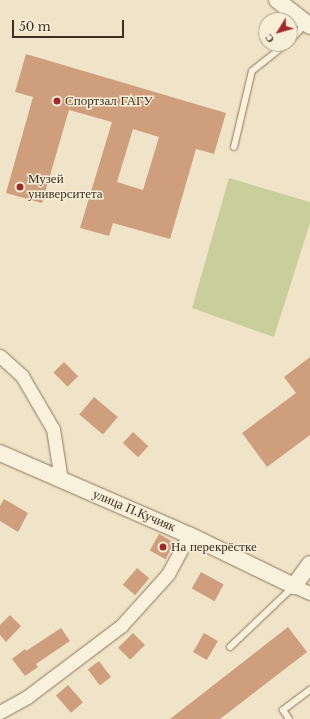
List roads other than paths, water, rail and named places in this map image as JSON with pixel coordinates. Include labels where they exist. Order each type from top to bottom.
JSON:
[{"type":"street","points":[[277,0],[308,25]]},
{"type":"street","points":[[0,356],[22,376],[53,429],[61,480]]},
{"type":"street","name":"улица П.Кучияк","points":[[0,453],[189,535],[310,593]]},
{"type":"street","points":[[0,712],[27,697],[121,626],[168,574],[189,535]]},
{"type":"street","points":[[294,586],[310,564]]},
{"type":"lane","points":[[298,34],[308,25]]},
{"type":"lane","points":[[234,147],[252,71],[276,52]]},
{"type":"lane","points":[[230,647],[294,586]]},
{"type":"lane","points":[[289,719],[283,710],[310,690]]},
{"type":"place","name":"Спортзал ГАГУ","points":[[57,101]]},
{"type":"place","name":"Музей университета","points":[[20,187]]},
{"type":"place","name":"На перекрёстке","points":[[163,547]]}]
